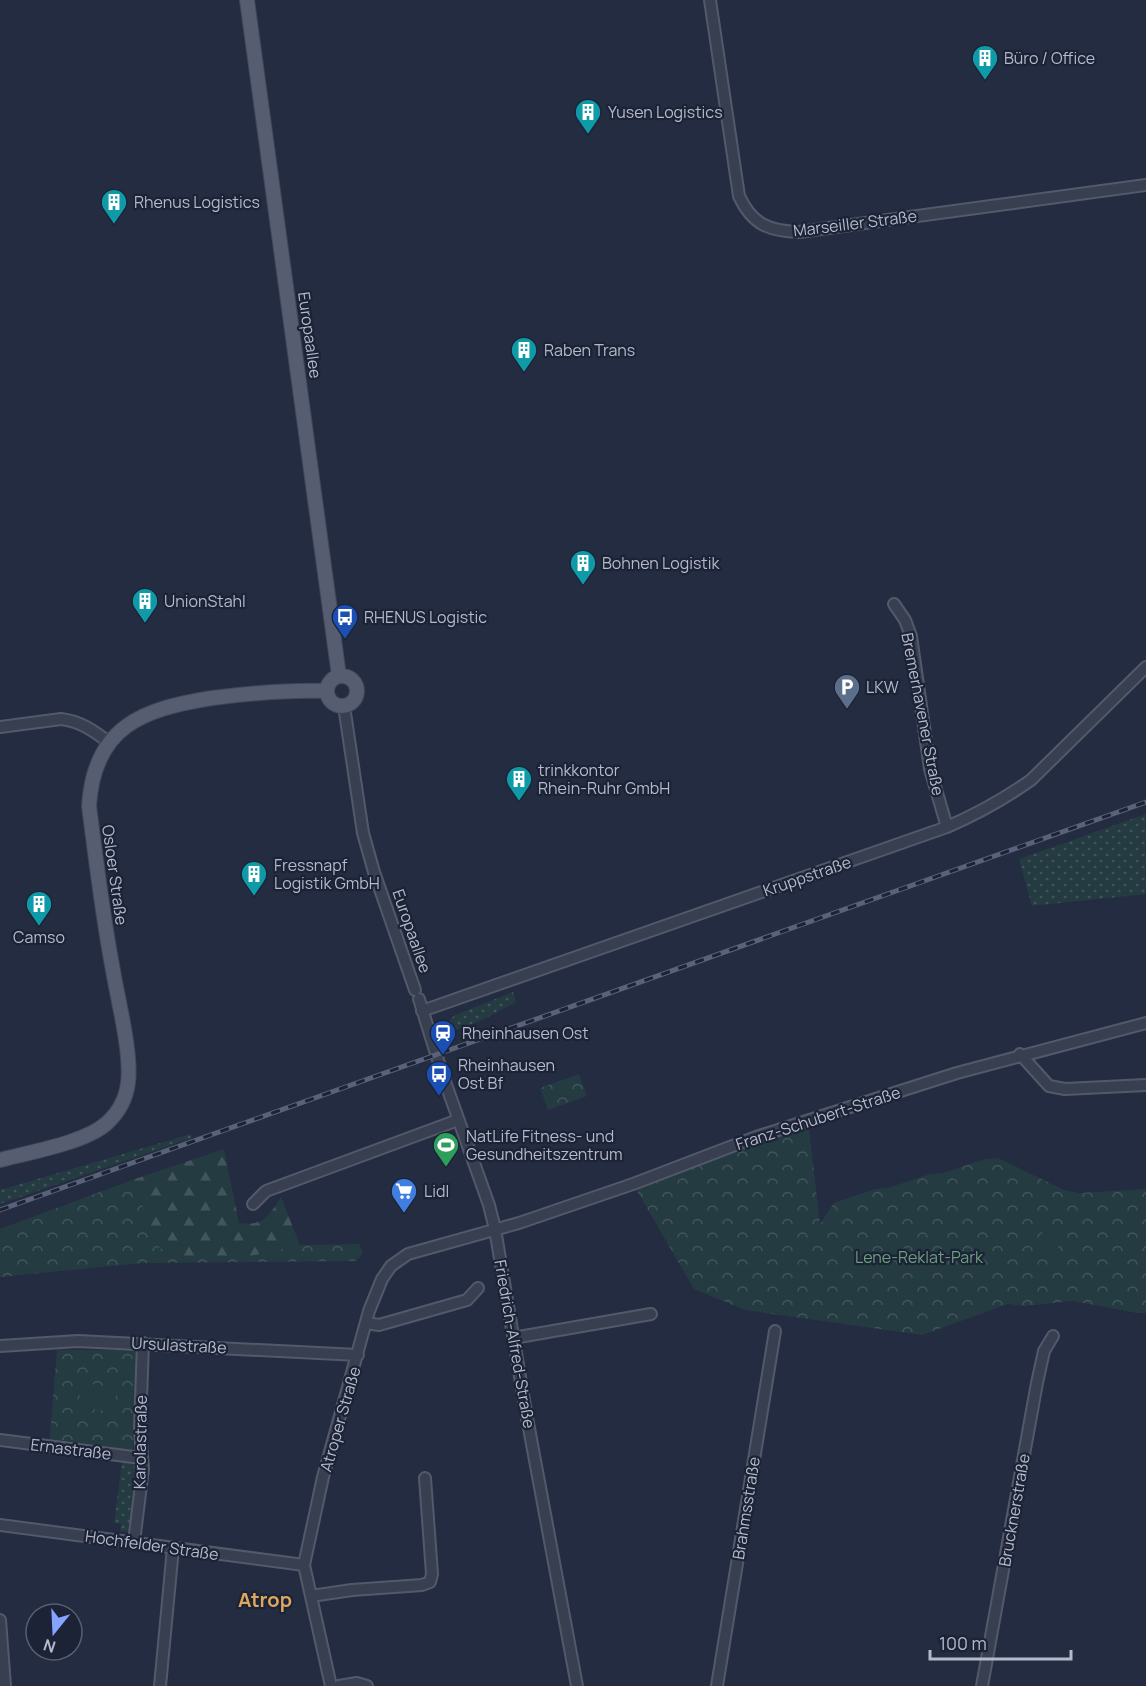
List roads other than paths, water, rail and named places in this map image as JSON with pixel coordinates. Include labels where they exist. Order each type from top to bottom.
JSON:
[{"type":"main road","name":"Europaallee","points":[[247,0],[339,676]]},
{"type":"main road","points":[[339,676],[351,679],[357,690],[355,699],[344,706],[332,702],[326,691],[330,681],[339,676]]},
{"type":"main road","name":"Osloer Straße","points":[[0,1160],[72,1141],[96,1131],[119,1110],[125,1096],[128,1081],[127,1054],[108,946],[89,806],[90,785],[96,768],[110,743],[133,721],[152,711],[177,704],[252,692],[326,691]]},
{"type":"street","name":"Marseiller Straße","points":[[710,0],[739,196],[750,215],[769,228],[799,232],[1146,184]]},
{"type":"street","name":"Bremerhavener Straße","points":[[894,604],[905,620],[911,636],[930,769],[946,827]]},
{"type":"street","name":"Kruppstraße","points":[[422,1011],[946,827],[977,814],[1009,796],[1030,780],[1146,667]]},
{"type":"street","name":"Europaallee","points":[[344,706],[363,833],[374,872],[422,1011]]},
{"type":"street","points":[[0,727],[61,719],[69,720],[90,729],[110,743]]},
{"type":"street","name":"Friedrich-Alfred-Straße","points":[[422,1011],[489,1205],[495,1230],[577,1686]]},
{"type":"street","name":"Franz-Schubert-Straße","points":[[495,1230],[633,1184],[756,1137],[957,1073],[1020,1054],[1146,1023]]},
{"type":"street","points":[[1020,1054],[1049,1086],[1065,1089],[1146,1085]]},
{"type":"street","points":[[253,1204],[266,1191],[458,1120]]},
{"type":"street","name":"Atroper Straße","points":[[331,1686],[304,1565],[323,1477],[375,1292],[391,1266],[408,1254],[495,1230]]},
{"type":"street","points":[[366,1323],[379,1325],[467,1300],[478,1288]]},
{"type":"street","points":[[513,1338],[651,1314]]},
{"type":"street","name":"Brahmsstraße","points":[[717,1686],[775,1331]]},
{"type":"street","name":"Brucknerstraße","points":[[982,1686],[1037,1383],[1044,1350],[1053,1336]]},
{"type":"street","name":"Ursulastraße","points":[[0,1346],[78,1341],[358,1355]]},
{"type":"street","name":"Karolastraße","points":[[134,1542],[143,1469],[140,1429],[143,1343]]},
{"type":"street","name":"Ernastraße","points":[[0,1440],[141,1458]]},
{"type":"street","points":[[311,1596],[352,1590],[422,1585],[430,1582],[432,1574],[425,1478]]},
{"type":"street","name":"Hochfelder Straße","points":[[0,1525],[304,1565]]},
{"type":"street","points":[[160,1686],[174,1548]]},
{"type":"street","points":[[0,1620],[5,1686]]},
{"type":"street","points":[[339,1686],[357,1683],[366,1686]]},
{"type":"railway","points":[[0,1210],[1146,802]]},
{"type":"place","name":"Büro / Office","points":[[985,81]]},
{"type":"place","name":"Yusen Logistics","points":[[588,135]]},
{"type":"place","name":"Rhenus Logistics","points":[[114,225]]},
{"type":"place","name":"Raben Trans","points":[[524,373]]},
{"type":"place","name":"Bohnen Logistik","points":[[583,586]]},
{"type":"place","name":"UnionStahl","points":[[145,624]]},
{"type":"place","name":"RHENUS Logistic","points":[[345,640]]},
{"type":"place","name":"LKW","points":[[847,710]]},
{"type":"place","name":"trinkkontor Rhein-Ruhr GmbH","points":[[519,802]]},
{"type":"place","name":"Fressnapf Logistik GmbH","points":[[254,897]]},
{"type":"place","name":"Camso","points":[[39,927]]},
{"type":"place","name":"Rheinhausen Ost","points":[[443,1056]]},
{"type":"place","name":"Rheinhausen Ost Bf","points":[[439,1097]]},
{"type":"place","name":"NatLife Fitness- und Gesundheitszentrum","points":[[446,1168]]},
{"type":"place","name":"Lidl","points":[[404,1214]]},
{"type":"district","name":"Atrop","points":[[265,1599]]},
{"type":"park label","name":"Lene-Reklat-Park","points":[[919,1257]]}]
